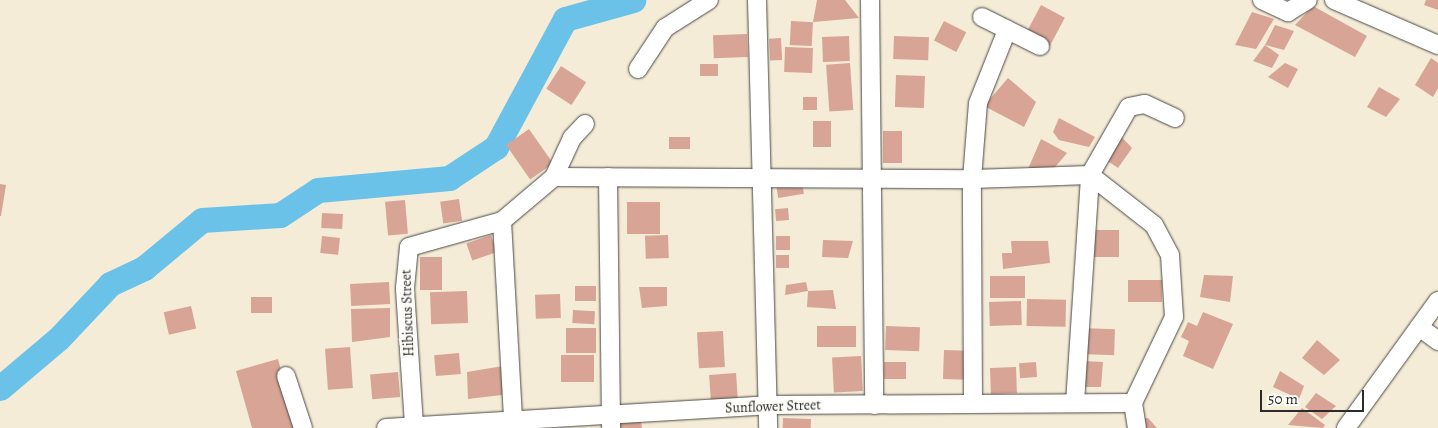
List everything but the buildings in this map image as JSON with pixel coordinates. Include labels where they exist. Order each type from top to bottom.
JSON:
[{"type":"street","points":[[638,69],[665,28],[709,0]]},
{"type":"street","points":[[757,0],[768,428]]},
{"type":"street","points":[[870,0],[874,179],[874,405]]},
{"type":"street","points":[[1262,0],[1284,11],[1301,2]]},
{"type":"street","points":[[1334,0],[1438,45]]},
{"type":"street","points":[[982,17],[1040,46]]},
{"type":"street","points":[[974,401],[972,179],[978,103],[1007,30]]},
{"type":"street","points":[[1075,403],[1090,174],[1129,107],[1145,104],[1175,118]]},
{"type":"street","points":[[585,124],[572,138],[554,177],[972,179],[1090,174],[1154,225],[1170,255],[1174,317],[1133,403],[1137,428]]},
{"type":"street","name":"Hibiscus Street","points":[[414,425],[406,252],[414,242],[502,221],[554,177]]},
{"type":"street","points":[[608,177],[610,421]]},
{"type":"street","points":[[502,221],[525,422]]},
{"type":"street","points":[[1346,428],[1438,301]]},
{"type":"street","points":[[1420,326],[1438,342]]},
{"type":"street","points":[[286,376],[304,428]]},
{"type":"street","name":"Sunflower Street","points":[[386,428],[414,425],[610,421],[768,405],[874,405],[974,401],[1133,403]]},
{"type":"waterway","points":[[0,388],[59,338],[110,284],[144,268],[202,220],[280,215],[318,190],[449,178],[496,147],[565,19],[633,0]]}]
